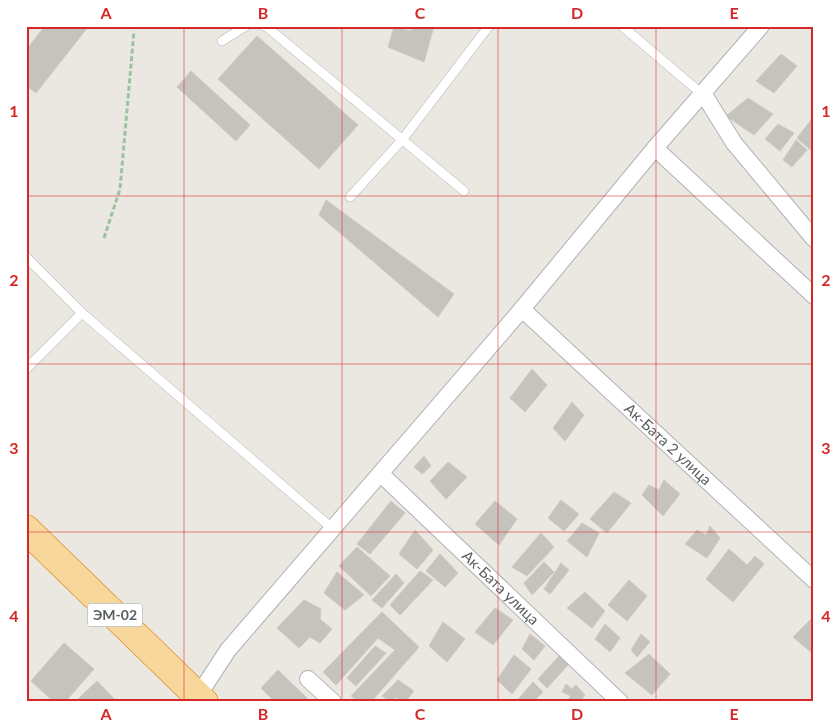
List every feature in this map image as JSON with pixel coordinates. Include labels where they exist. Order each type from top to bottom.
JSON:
[{"type":"highway","name":"ЭМ-02","points":[[26,529],[201,699]]},
{"type":"street","points":[[201,699],[228,650],[522,309],[655,148],[761,26]]},
{"type":"street","points":[[702,94],[734,144],[814,239]]},
{"type":"street","points":[[655,148],[814,296]]},
{"type":"street","name":"Ак-Бата 2 улица","points":[[522,309],[814,580]]},
{"type":"street","name":"Ак-Бата улица","points":[[380,474],[620,702]]},
{"type":"street","points":[[308,679],[333,702]]},
{"type":"lane","points":[[222,41],[246,26]]},
{"type":"lane","points":[[264,26],[464,191]]},
{"type":"lane","points":[[350,197],[402,140],[489,26]]},
{"type":"lane","points":[[622,26],[702,94]]},
{"type":"lane","points":[[26,256],[82,314],[333,529]]},
{"type":"lane","points":[[26,368],[82,314]]},
{"type":"path","points":[[104,238],[120,189],[134,31]]},
{"type":"building","points":[[45,26],[88,27],[36,93],[26,85],[26,50]]},
{"type":"building","points":[[413,26],[434,26],[424,62],[388,47],[394,27],[411,31]]},
{"type":"building","points":[[257,36],[358,125],[319,169],[218,79]]},
{"type":"building","points":[[781,54],[797,66],[774,93],[756,81]]},
{"type":"building","points":[[191,71],[250,125],[236,141],[177,87]]},
{"type":"building","points":[[748,98],[773,114],[754,135],[726,116]]},
{"type":"building","points":[[814,116],[814,153],[797,138]]},
{"type":"building","points":[[778,124],[794,133],[780,151],[765,139]]},
{"type":"building","points":[[796,140],[807,150],[792,167],[783,160]]},
{"type":"building","points":[[326,200],[454,294],[438,317],[319,215]]},
{"type":"building","points":[[532,369],[547,385],[525,412],[510,398]]},
{"type":"building","points":[[572,402],[584,415],[565,441],[553,428]]},
{"type":"building","points":[[424,456],[431,466],[422,474],[414,467]]},
{"type":"building","points":[[448,462],[467,477],[446,499],[430,481]]},
{"type":"building","points":[[664,480],[680,494],[663,516],[642,495],[649,485],[659,490]]},
{"type":"building","points":[[614,492],[631,503],[607,533],[590,519]]},
{"type":"building","points":[[561,500],[579,514],[564,531],[548,518]]},
{"type":"building","points":[[391,501],[405,513],[370,554],[357,544]]},
{"type":"building","points":[[495,501],[517,519],[499,545],[475,524]]},
{"type":"building","points":[[582,523],[599,533],[587,557],[567,541]]},
{"type":"building","points":[[710,526],[720,538],[707,558],[685,544],[697,530],[706,535]]},
{"type":"building","points":[[415,530],[433,550],[417,569],[399,554]]},
{"type":"building","points":[[541,533],[554,547],[527,576],[512,567]]},
{"type":"building","points":[[357,547],[390,576],[371,596],[339,566]]},
{"type":"building","points":[[729,549],[747,565],[755,556],[764,564],[733,602],[706,579]]},
{"type":"building","points":[[440,554],[458,573],[445,587],[426,571]]},
{"type":"building","points":[[544,562],[554,572],[532,595],[524,583]]},
{"type":"building","points":[[561,563],[569,570],[550,594],[544,589]]},
{"type":"building","points":[[420,571],[433,580],[400,615],[390,605]]},
{"type":"building","points":[[337,572],[364,595],[345,610],[324,593]]},
{"type":"building","points":[[396,574],[404,583],[382,608],[372,600]]},
{"type":"building","points":[[629,580],[647,596],[627,621],[608,605]]},
{"type":"building","points":[[585,592],[605,611],[592,628],[567,608]]},
{"type":"building","points":[[304,600],[321,609],[320,619],[332,629],[320,643],[310,637],[299,648],[277,628]]},
{"type":"building","points":[[495,608],[513,620],[493,645],[475,632]]},
{"type":"building","points":[[382,612],[419,647],[371,702],[358,702],[351,696],[395,650],[378,638],[336,685],[323,672]]},
{"type":"building","points":[[813,617],[814,651],[812,653],[793,637]]},
{"type":"building","points":[[443,622],[465,639],[447,662],[429,646]]},
{"type":"building","points":[[605,624],[620,638],[610,652],[595,639]]},
{"type":"building","points":[[530,634],[545,646],[534,660],[522,649]]},
{"type":"building","points":[[641,634],[650,642],[637,657],[631,650]]},
{"type":"building","points":[[64,643],[94,669],[65,702],[54,702],[31,681]]},
{"type":"building","points":[[375,646],[386,653],[356,686],[347,678]]},
{"type":"building","points":[[649,654],[670,674],[652,695],[625,673]]},
{"type":"building","points":[[514,655],[531,669],[512,694],[497,680]]},
{"type":"building","points":[[559,656],[568,665],[547,688],[538,679]]},
{"type":"building","points":[[278,670],[311,702],[275,702],[261,688]]},
{"type":"building","points":[[398,680],[414,691],[405,702],[400,702],[396,697],[390,701],[382,696]]},
{"type":"building","points":[[97,681],[117,702],[80,702],[78,699]]},
{"type":"building","points":[[533,682],[543,692],[533,702],[516,702]]},
{"type":"building","points":[[566,684],[572,689],[576,685],[585,695],[580,702],[566,702],[571,696],[562,692]]}]
